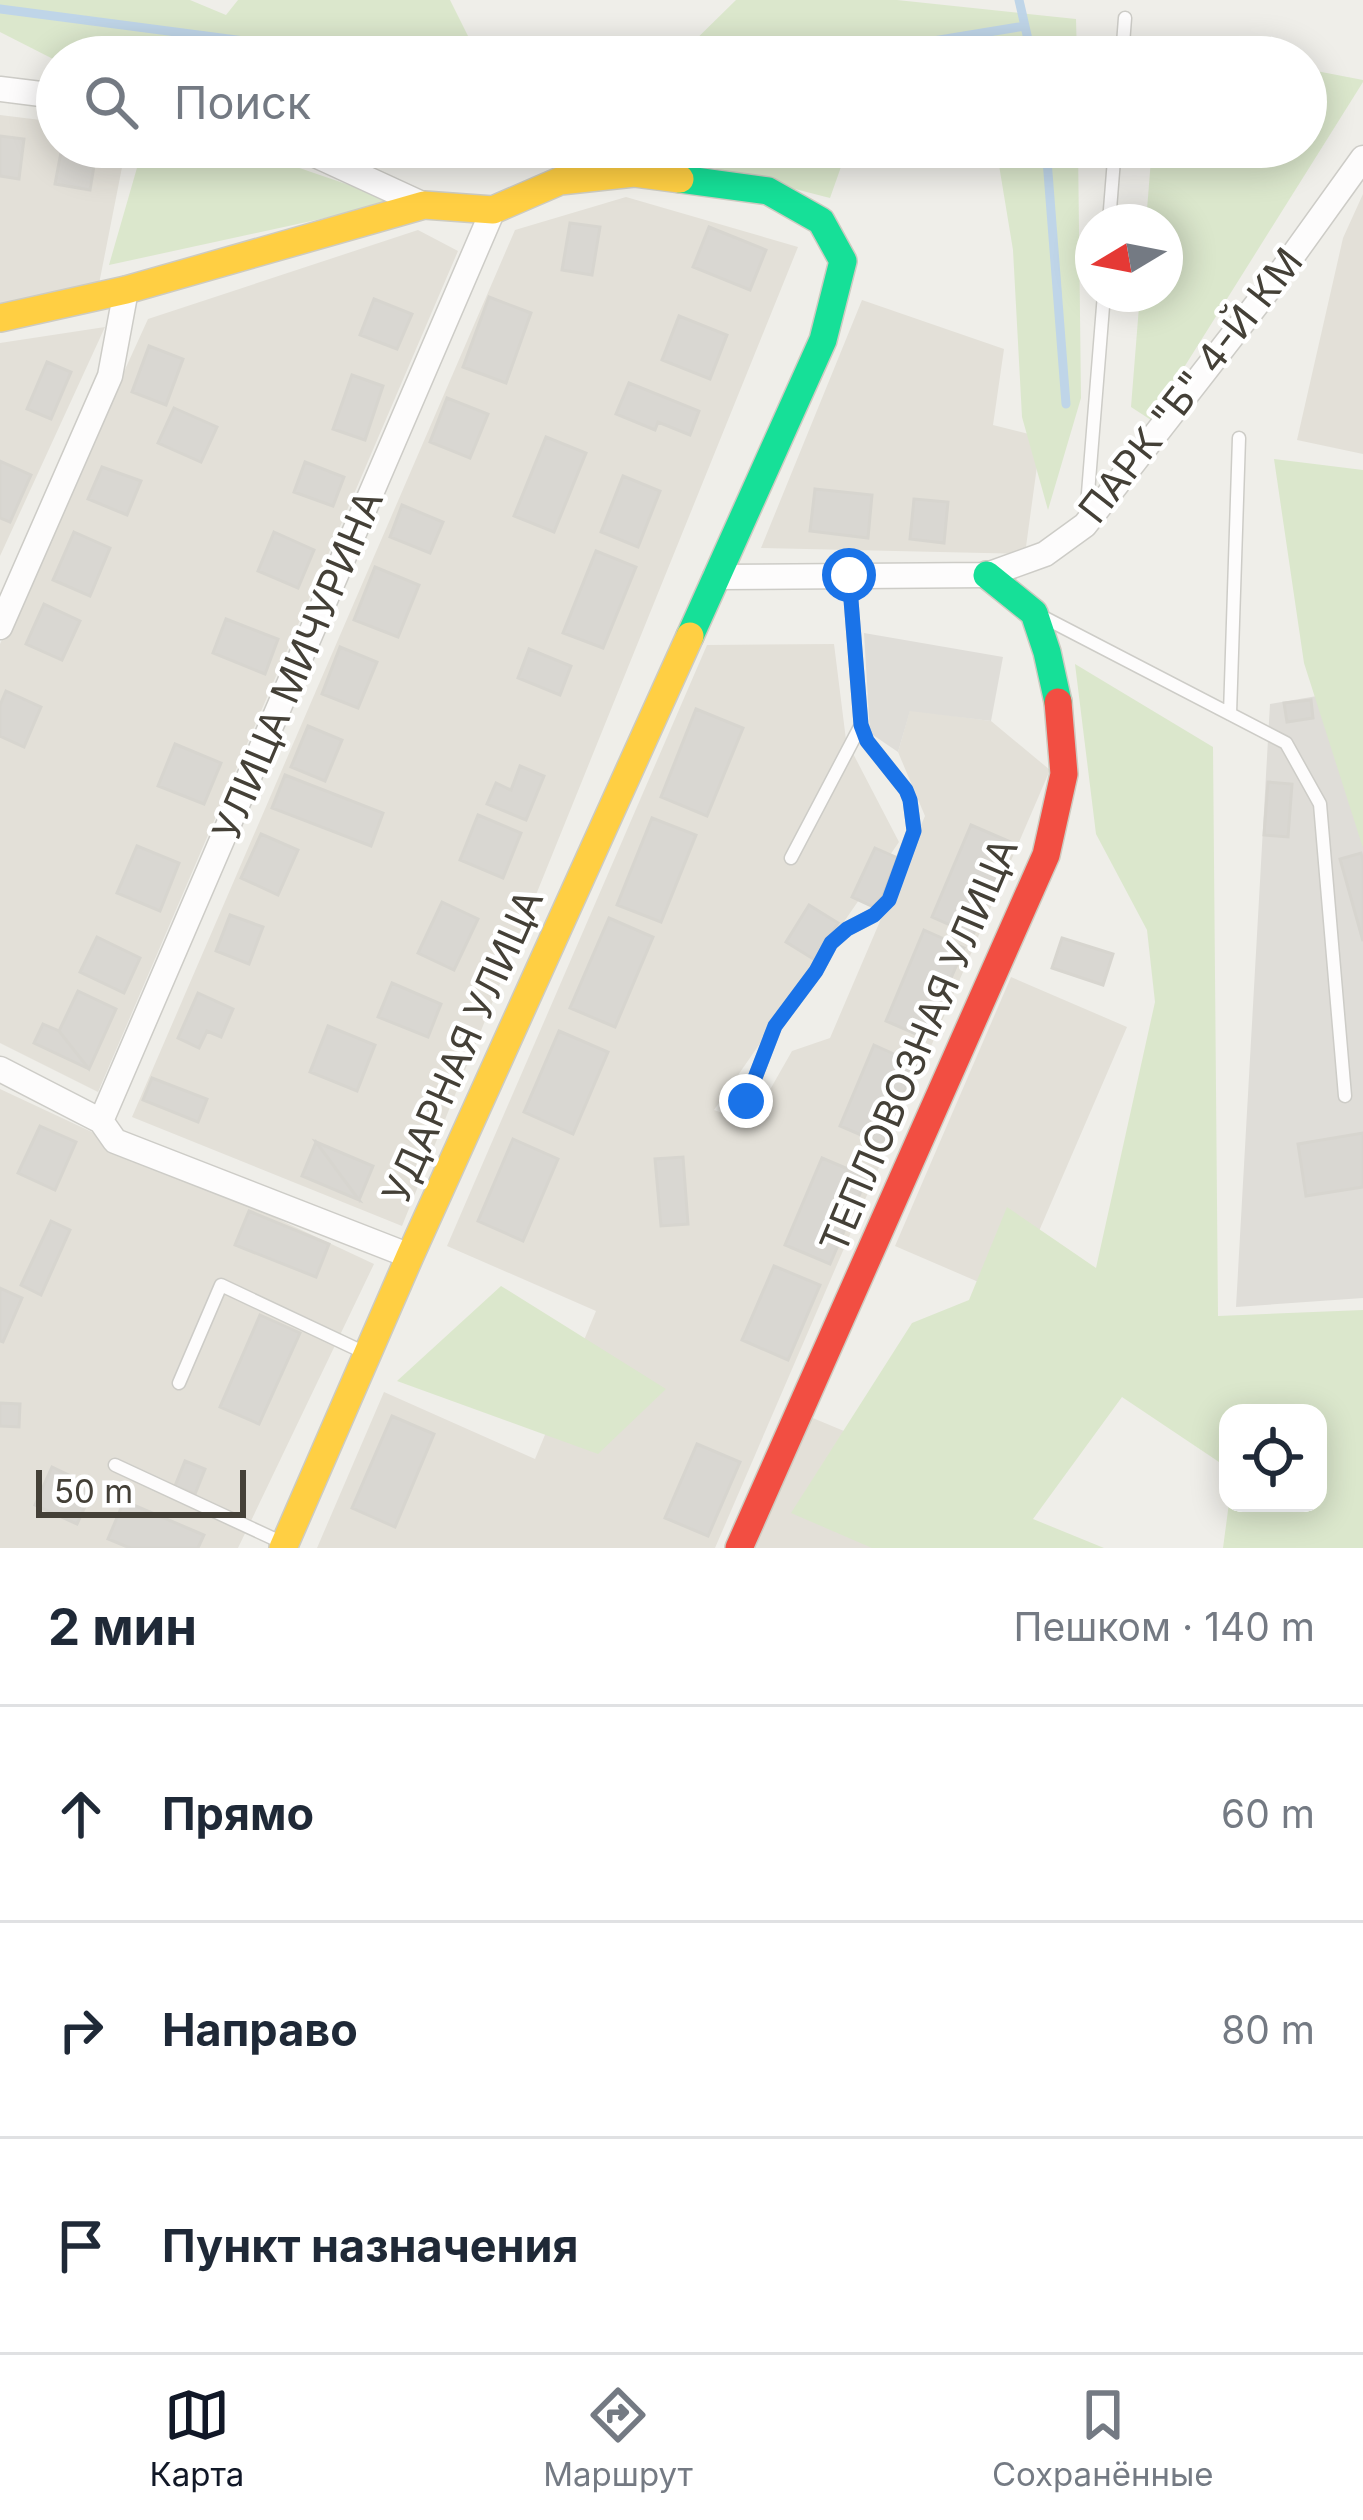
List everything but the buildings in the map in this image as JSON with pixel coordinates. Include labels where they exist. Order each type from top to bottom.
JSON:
[{"type":"street","points":[[0,88],[36,93]]},
{"type":"street","name":"ПАРК \"Б\" 4-Й КМ","points":[[987,575],[1045,554],[1085,525],[1271,286],[1363,158]]},
{"type":"street","points":[[344,168],[424,205]]},
{"type":"street","name":"УДАРНАЯ УЛИЦА","points":[[284,1546],[823,340],[843,261],[821,221],[768,190],[634,172],[560,181],[493,210]]},
{"type":"street","points":[[0,318],[126,290],[424,205],[493,210]]},
{"type":"street","name":"УЛИЦА МИЧУРИНА","points":[[101,1121],[493,210]]},
{"type":"street","points":[[0,627],[110,376],[126,290]]},
{"type":"street","points":[[716,577],[987,575],[1034,613]]},
{"type":"street","name":"ТЕПЛОВОЗНАЯ УЛИЦА","points":[[739,1548],[1046,855],[1064,774],[1063,739],[1048,652],[1034,613]]},
{"type":"street","points":[[0,1069],[101,1121],[116,1141],[410,1256]]},
{"type":"lane","points":[[1124,36],[1125,18]]},
{"type":"lane","points":[[1110,204],[1113,168]]},
{"type":"lane","points":[[1085,525],[1103,312]]},
{"type":"lane","points":[[1230,713],[1239,438]]},
{"type":"lane","points":[[746,1101],[775,1026],[831,943],[889,900],[914,831],[906,790],[867,741],[861,725],[849,575]]},
{"type":"lane","points":[[1034,613],[1286,743],[1320,804],[1345,1096]]},
{"type":"lane","points":[[791,858],[861,725]]},
{"type":"lane","points":[[178,1383],[221,1285],[368,1354]]},
{"type":"lane","points":[[115,1465],[284,1546]]},
{"type":"shaded area","points":[[0,115],[36,119],[36,168],[122,168],[99,284],[0,304]]},
{"type":"shaded area","points":[[1363,194],[1363,454],[1297,440],[1343,238]]},
{"type":"shaded area","points":[[626,197],[798,247],[402,1226],[132,1117],[515,230]]},
{"type":"shaded area","points":[[418,230],[458,251],[98,1092],[0,1043],[0,644],[148,319]]},
{"type":"shaded area","points":[[862,300],[1004,349],[993,425],[1041,437],[1025,554],[761,548]]},
{"type":"shaded area","points":[[105,327],[0,556],[0,343]]},
{"type":"shaded area","points":[[864,633],[1003,657],[991,721],[910,711],[898,752],[870,733]]},
{"type":"shaded area","points":[[834,644],[846,740],[899,842],[714,1110],[751,1123],[792,1051],[830,1038],[925,816],[898,752],[910,710],[991,721],[1050,770],[715,1548],[317,1548],[384,1392],[535,1459],[596,1311],[447,1246],[707,645]]},
{"type":"shaded area","points":[[1323,695],[1363,834],[1363,1298],[1236,1307],[1270,704]]},
{"type":"shaded area","points":[[1011,977],[1127,1027],[1011,1296],[895,1246]]},
{"type":"shaded area","points":[[0,1089],[374,1264],[238,1548],[0,1548]]},
{"type":"shaded area","points":[[808,1416],[916,1461],[886,1548],[753,1548]]},
{"type":"green space","points":[[0,0],[190,0],[226,15],[238,0],[450,0],[468,36],[36,36],[36,50],[0,32]]},
{"type":"green space","points":[[736,0],[897,0],[1076,19],[1076,36],[699,36]]},
{"type":"green space","points":[[1327,73],[1363,82],[1327,139]]},
{"type":"green space","points":[[137,168],[299,168],[399,202],[109,265]]},
{"type":"green space","points":[[714,168],[841,168],[830,198]]},
{"type":"green space","points":[[999,168],[1078,168],[1075,312],[1080,312],[1081,398],[1048,510],[1022,417],[1013,250]]},
{"type":"green space","points":[[1150,168],[1309,168],[1151,420],[1131,407],[1139,312],[1183,312],[1183,204],[1147,204]]},
{"type":"green space","points":[[1274,459],[1363,470],[1363,848],[1304,663]]},
{"type":"green space","points":[[1075,664],[1213,747],[1218,1316],[1363,1310],[1363,1548],[1223,1548],[1228,1512],[1327,1512],[1327,1404],[1219,1404],[1219,1462],[1122,1397],[1033,1519],[1104,1548],[872,1548],[791,1513],[912,1323],[969,1300],[1007,1207],[1096,1268],[1155,1002],[1147,930],[1096,834]]},
{"type":"green space","points":[[501,1286],[666,1389],[598,1454],[397,1381]]},
{"type":"waterway","points":[[1019,0],[1027,36]]},
{"type":"waterway","points":[[0,9],[206,36]]},
{"type":"waterway","points":[[964,36],[1025,26]]},
{"type":"waterway","points":[[1048,168],[1066,404]]},
{"type":"traffic: fast","points":[[680,179],[768,191],[821,221],[843,261],[823,340],[690,636]]},
{"type":"traffic: fast","points":[[987,575],[1034,613],[1058,702]]},
{"type":"traffic: slow","points":[[0,318],[126,290],[424,205],[493,210],[560,181],[634,173],[680,179]]},
{"type":"traffic: slow","points":[[283,1548],[690,636]]},
{"type":"traffic: jam","points":[[739,1548],[1046,855],[1064,774],[1058,702]]},
{"type":"route","points":[[746,1101],[775,1026],[831,943],[889,900],[914,831],[906,790],[867,741],[861,725],[849,575]]}]
